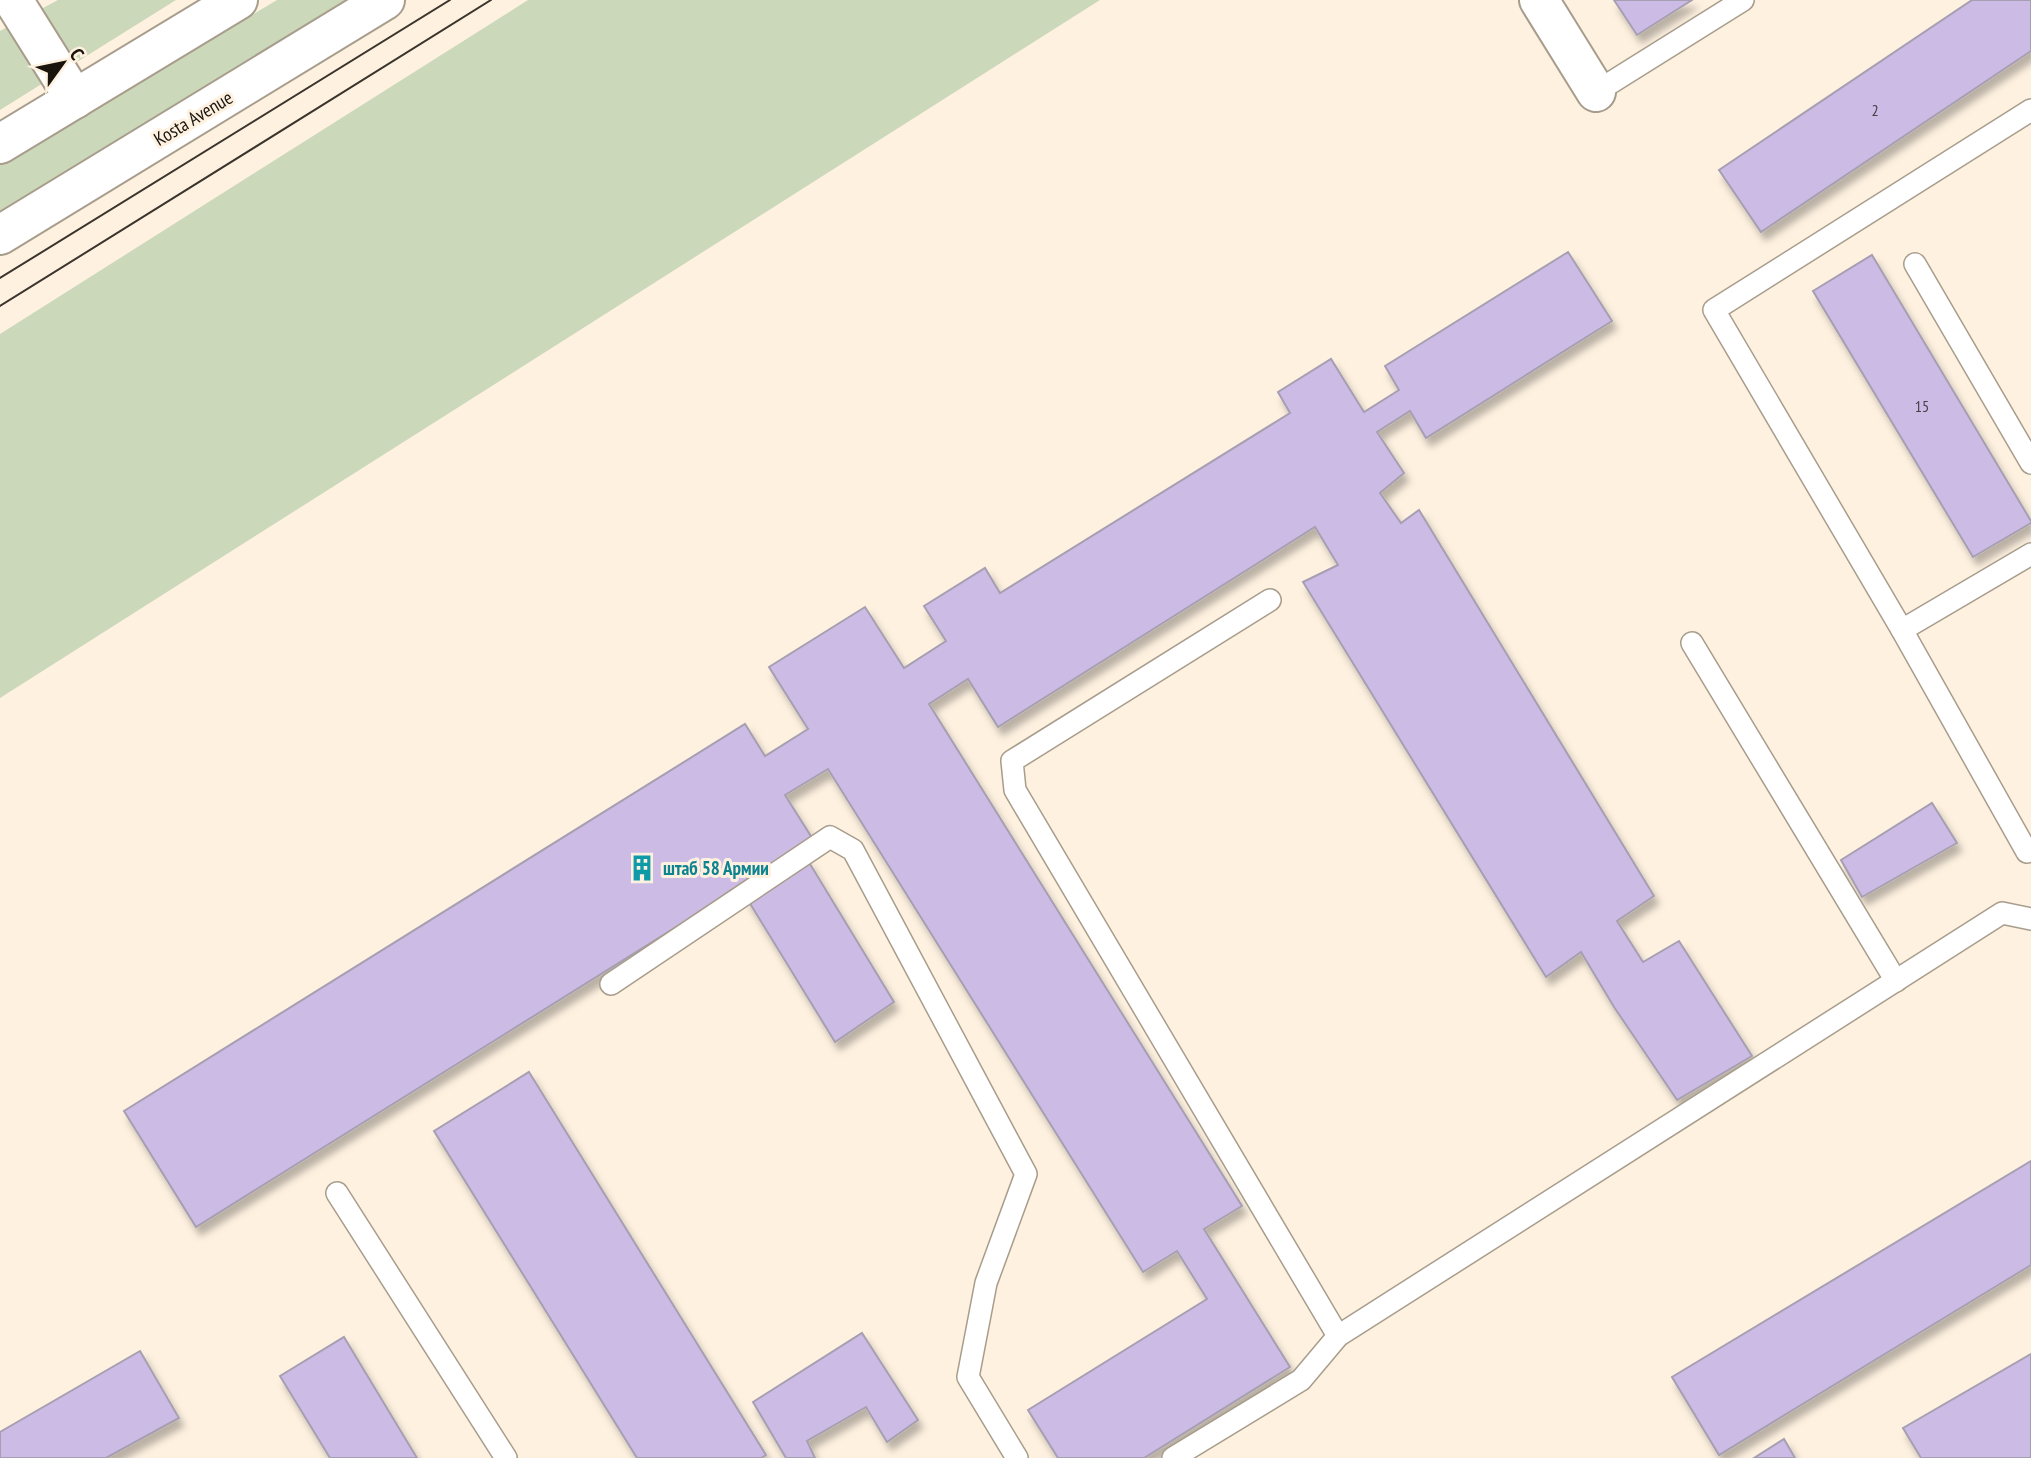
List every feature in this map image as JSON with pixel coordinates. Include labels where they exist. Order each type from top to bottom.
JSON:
[{"type":"main road","points":[[13,0],[75,99]]},
{"type":"main road","points":[[0,144],[238,0]]},
{"type":"main road","name":"Kosta Avenue","points":[[0,235],[385,0]]},
{"type":"main road","points":[[1539,0],[1596,92]]},
{"type":"lane","points":[[1596,92],[1735,2]]},
{"type":"lane","points":[[2031,110],[1714,310],[1902,630],[2027,852],[2031,850]]},
{"type":"lane","points":[[1915,264],[2031,463]]},
{"type":"lane","points":[[1902,630],[2031,554]]},
{"type":"lane","points":[[1269,600],[1012,761],[1015,790],[1338,1336]]},
{"type":"lane","points":[[1692,643],[1896,981]]},
{"type":"lane","points":[[611,984],[830,837],[853,850],[1026,1174],[986,1283],[968,1377],[1017,1458]]},
{"type":"lane","points":[[1173,1458],[1301,1380],[1338,1336],[2002,913],[2031,919]]},
{"type":"lane","points":[[337,1194],[506,1458]]},
{"type":"green space","points":[[58,0],[176,0],[0,110],[0,31]]},
{"type":"green space","points":[[277,0],[348,0],[0,213],[0,165]]},
{"type":"green space","points":[[528,0],[1100,0],[0,698],[0,334]]},
{"type":"building","points":[[1614,0],[1692,0],[1637,35]]},
{"type":"building","points":[[1972,0],[2031,0],[2031,51],[1761,232],[1719,170]]},
{"type":"building","name":"штаб 58 Армии","points":[[1568,252],[1612,321],[1426,438],[1410,411],[1377,432],[1404,473],[1380,493],[1401,523],[1419,510],[1654,896],[1617,921],[1643,962],[1679,941],[1752,1056],[1677,1100],[1614,1007],[1581,952],[1546,977],[1303,582],[1338,565],[1315,527],[998,727],[968,679],[929,704],[1242,1206],[1204,1229],[1290,1367],[1144,1458],[1058,1458],[1028,1410],[1207,1299],[1177,1251],[1143,1272],[828,769],[785,795],[814,841],[196,1227],[124,1111],[745,724],[765,756],[808,729],[769,667],[865,607],[904,668],[946,641],[924,606],[985,568],[1000,593],[1290,413],[1278,392],[1331,359],[1364,412],[1399,390],[1385,366]]},
{"type":"building","points":[[1872,255],[2031,521],[1973,557],[1813,291]]},
{"type":"building","points":[[1932,803],[1957,843],[1862,897],[1841,860]]},
{"type":"building","points":[[807,859],[894,1002],[835,1042],[746,897]]},
{"type":"building","points":[[529,1072],[766,1455],[761,1458],[637,1458],[434,1131]]},
{"type":"building","points":[[2031,1161],[2031,1265],[1719,1455],[1672,1377]]},
{"type":"building","points":[[862,1333],[918,1420],[887,1442],[866,1407],[807,1441],[815,1458],[786,1458],[753,1402]]},
{"type":"building","points":[[344,1337],[417,1458],[330,1458],[280,1376]]},
{"type":"building","points":[[140,1351],[179,1418],[106,1458],[0,1458],[0,1432]]},
{"type":"building","points":[[2031,1354],[2031,1458],[1921,1458],[1903,1428]]},
{"type":"building","points":[[1784,1439],[1795,1458],[1754,1458]]},
{"type":"tram line","points":[[0,278],[450,0]]},
{"type":"tram line","points":[[0,306],[491,0]]},
{"type":"place","name":"штаб 58 Армии","points":[[642,868]]}]
